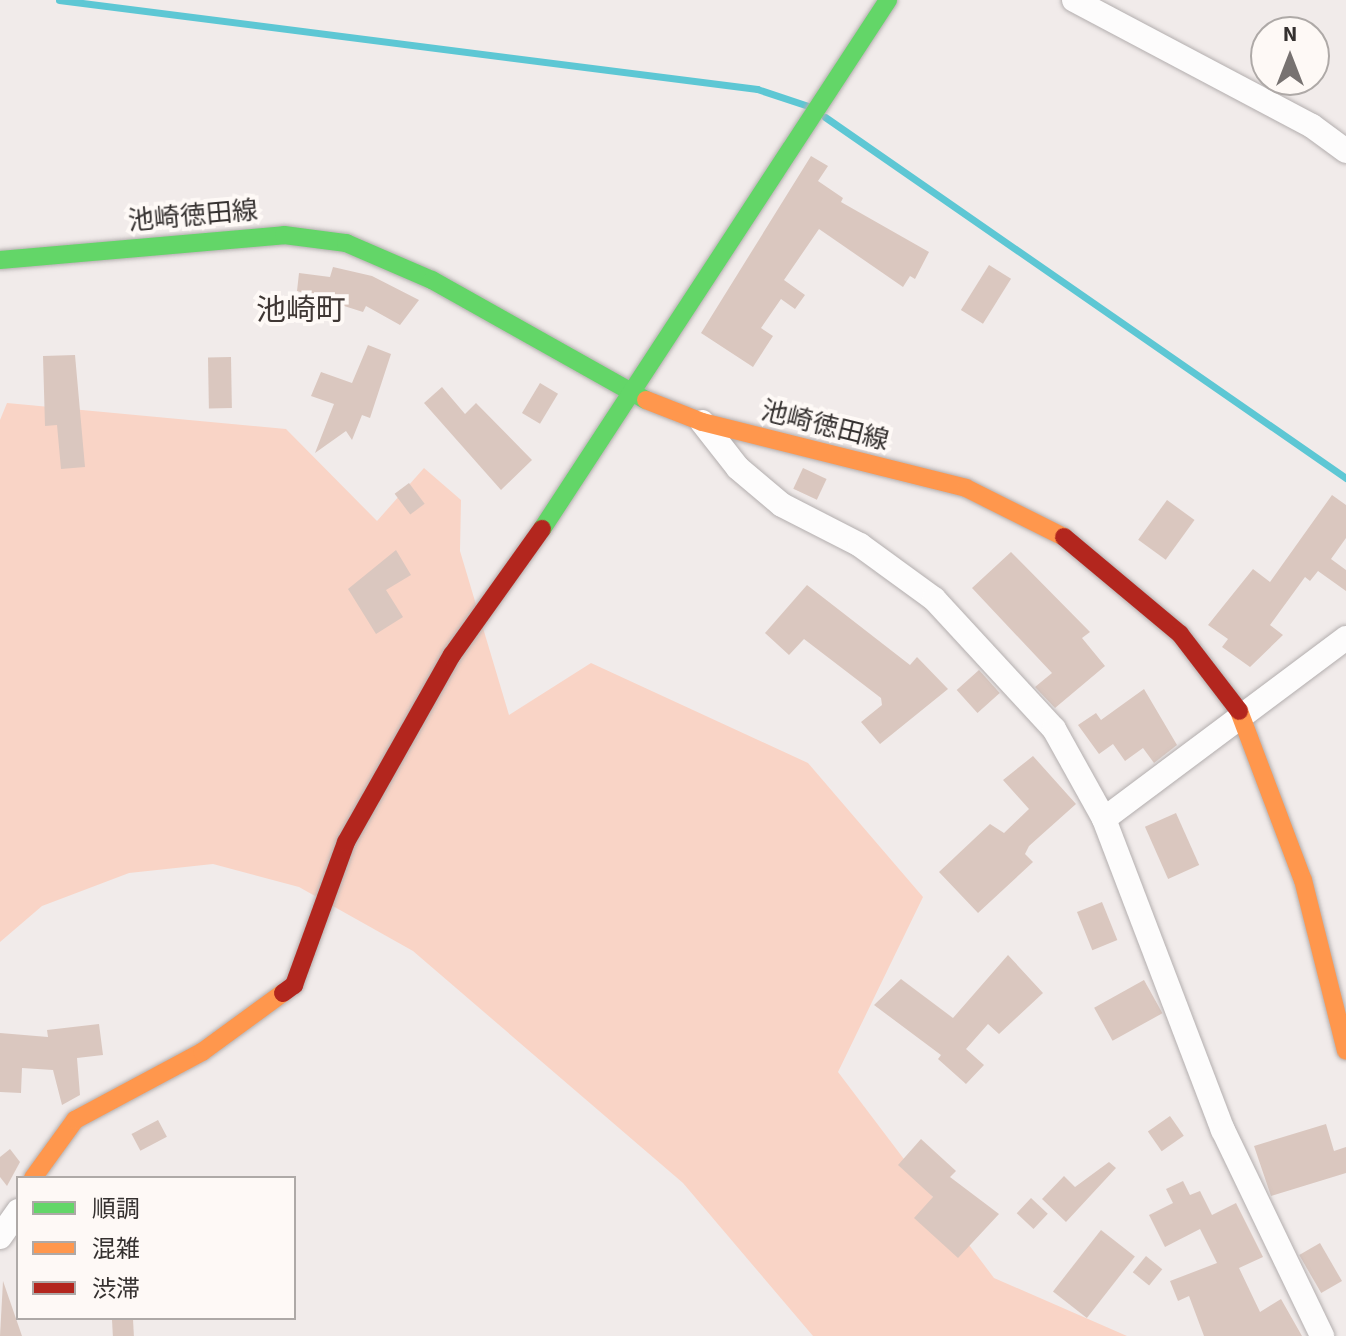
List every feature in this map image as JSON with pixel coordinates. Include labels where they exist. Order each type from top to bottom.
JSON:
[{"type":"main road","points":[[34,1176],[75,1120],[202,1052],[294,985],[346,842],[379,775],[452,655],[633,395],[888,0]]},
{"type":"main road","name":"池崎徳田線","points":[[0,260],[284,235],[346,243],[432,280],[633,395],[702,422],[966,488],[1030,516],[1124,581],[1180,634],[1243,716],[1303,880],[1346,1051]]},
{"type":"street","points":[[1074,0],[1312,126],[1346,151]]},
{"type":"street","points":[[702,422],[738,468],[782,505],[860,545],[934,599],[1054,729],[1104,819],[1223,1130],[1322,1336]]},
{"type":"street","points":[[1104,819],[1346,638]]},
{"type":"street","points":[[0,1237],[16,1214]]},
{"type":"shaded area","points":[[7,403],[286,429],[377,521],[424,468],[461,500],[460,551],[509,715],[591,663],[808,763],[923,897],[838,1072],[994,1278],[1127,1336],[813,1336],[683,1183],[413,951],[299,887],[213,864],[129,873],[42,906],[0,942],[0,420]]},
{"type":"building","points":[[811,156],[828,166],[818,181],[843,198],[841,202],[929,252],[915,279],[910,276],[903,287],[819,229],[784,280],[805,295],[795,309],[781,299],[761,328],[773,336],[753,367],[701,333]]},
{"type":"building","points":[[989,265],[1011,279],[983,324],[961,310]]},
{"type":"building","points":[[333,267],[372,276],[419,300],[400,325],[366,306],[363,312],[297,291],[299,273],[330,277]]},
{"type":"building","points":[[368,345],[391,354],[370,418],[362,415],[352,440],[346,431],[315,453],[334,404],[311,396],[321,372],[352,383]]},
{"type":"building","points":[[75,355],[85,467],[61,469],[57,425],[45,426],[43,356]]},
{"type":"building","points":[[208,357],[231,357],[232,408],[209,408]]},
{"type":"building","points":[[540,383],[558,394],[540,424],[522,413]]},
{"type":"building","points":[[442,387],[465,414],[476,403],[532,460],[501,490],[424,403]]},
{"type":"building","points":[[803,468],[827,479],[817,500],[793,489]]},
{"type":"building","points":[[409,483],[425,504],[410,515],[395,494]]},
{"type":"building","points":[[1332,495],[1346,505],[1346,538],[1331,559],[1346,570],[1346,591],[1318,571],[1310,581],[1305,577],[1270,625],[1283,635],[1250,667],[1222,647],[1228,639],[1208,625],[1253,569],[1270,582]]},
{"type":"building","points":[[1167,500],[1195,520],[1166,560],[1138,540]]},
{"type":"building","points":[[396,550],[411,575],[386,590],[403,617],[376,634],[348,589]]},
{"type":"building","points":[[1011,552],[1090,632],[1082,638],[1105,666],[1055,708],[1035,687],[1052,673],[972,588]]},
{"type":"building","points":[[807,585],[910,665],[917,657],[948,689],[880,744],[861,722],[882,705],[881,698],[804,639],[789,655],[765,633]]},
{"type":"building","points":[[979,670],[1000,693],[977,713],[957,690]]},
{"type":"building","points":[[1144,689],[1177,745],[1154,763],[1143,748],[1125,761],[1113,744],[1099,754],[1078,725],[1096,713],[1101,720]]},
{"type":"building","points":[[1033,756],[1076,804],[1029,846],[1025,854],[1033,862],[978,913],[939,872],[990,824],[1004,833],[1029,809],[1003,780]]},
{"type":"building","points":[[1176,813],[1199,865],[1168,879],[1145,827]]},
{"type":"building","points":[[1102,902],[1117,940],[1092,950],[1077,912]]},
{"type":"building","points":[[1008,955],[1043,993],[999,1034],[988,1024],[966,1049],[984,1065],[966,1084],[938,1059],[941,1055],[874,1005],[901,979],[953,1018]]},
{"type":"building","points":[[1144,980],[1162,1013],[1113,1041],[1094,1008]]},
{"type":"building","points":[[99,1024],[103,1055],[77,1058],[80,1095],[62,1105],[53,1070],[22,1068],[21,1093],[0,1092],[0,1033],[48,1037],[47,1030]]},
{"type":"building","points":[[1170,1116],[1184,1136],[1162,1151],[1148,1131]]},
{"type":"building","points":[[158,1120],[167,1137],[140,1151],[132,1134]]},
{"type":"building","points":[[1326,1124],[1334,1151],[1346,1147],[1346,1173],[1271,1196],[1254,1146]]},
{"type":"building","points":[[921,1139],[956,1171],[950,1177],[999,1214],[958,1258],[914,1218],[933,1197],[898,1165]]},
{"type":"building","points":[[10,1149],[20,1162],[7,1186],[0,1177],[0,1157]]},
{"type":"building","points":[[1109,1162],[1116,1168],[1066,1222],[1042,1199],[1064,1176],[1075,1187]]},
{"type":"building","points":[[1183,1181],[1190,1195],[1200,1191],[1212,1215],[1236,1203],[1263,1257],[1239,1268],[1260,1312],[1281,1299],[1302,1336],[1204,1336],[1189,1296],[1178,1301],[1170,1281],[1217,1263],[1200,1229],[1165,1247],[1149,1215],[1173,1203],[1166,1189]]},
{"type":"building","points":[[1031,1198],[1048,1214],[1033,1229],[1017,1213]]},
{"type":"building","points":[[1101,1230],[1135,1256],[1087,1318],[1053,1291]]},
{"type":"building","points":[[1320,1243],[1342,1281],[1321,1293],[1299,1255]]},
{"type":"building","points":[[1146,1256],[1162,1269],[1149,1286],[1133,1272]]},
{"type":"building","points":[[3,1281],[22,1336],[0,1336]]},
{"type":"building","points":[[112,1320],[133,1320],[134,1336],[113,1336]]},
{"type":"waterway","points":[[59,0],[757,89],[808,106]]},
{"type":"waterway","points":[[825,117],[1346,478]]},
{"type":"traffic: fast","points":[[542,529],[888,0]]},
{"type":"traffic: fast","points":[[0,260],[284,235],[346,243],[432,280],[646,400]]},
{"type":"traffic: slow","points":[[646,400],[702,422],[966,488],[1064,537]]},
{"type":"traffic: slow","points":[[1239,711],[1303,880],[1346,1051]]},
{"type":"traffic: slow","points":[[34,1176],[75,1120],[202,1052],[283,993]]},
{"type":"traffic: jam","points":[[283,993],[294,985],[346,842],[452,655],[542,529]]},
{"type":"traffic: jam","points":[[1064,537],[1180,634],[1239,711]]},
{"type":"district","name":"池崎町","points":[[301,311]]}]
